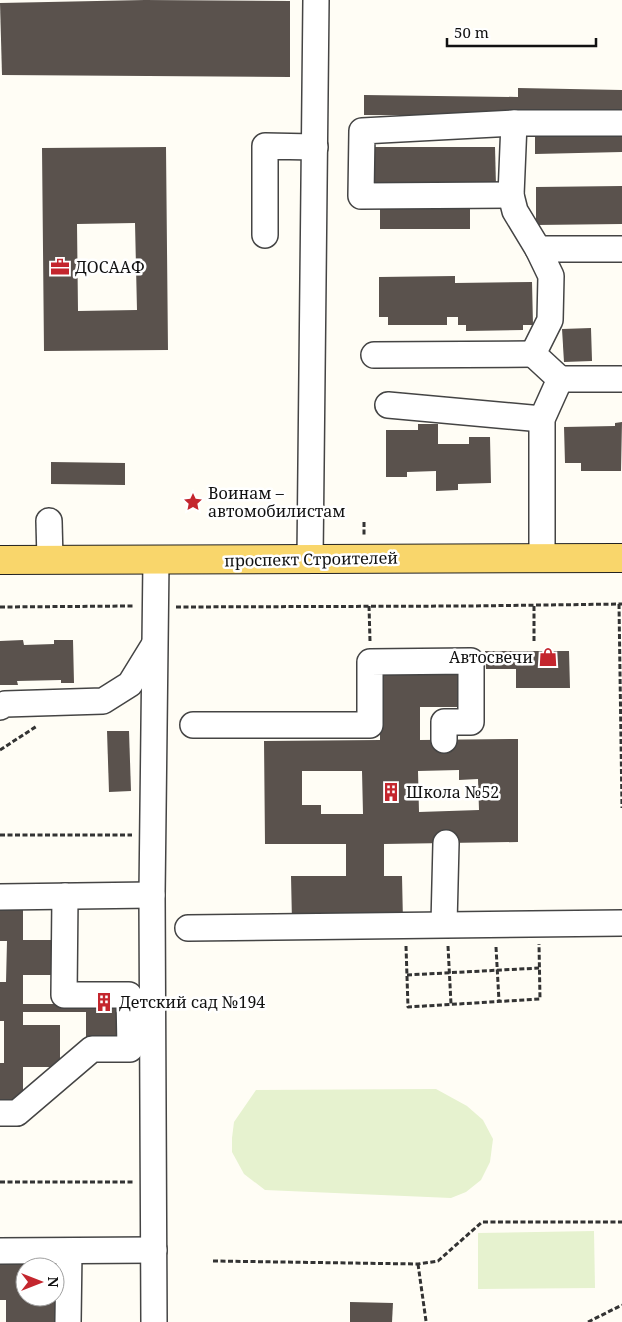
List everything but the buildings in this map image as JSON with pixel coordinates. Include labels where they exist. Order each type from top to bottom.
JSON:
[{"type":"main road","name":"проспект Строителей","points":[[0,560],[156,561],[542,557],[622,558]]},
{"type":"street","points":[[310,559],[316,0]]},
{"type":"street","points":[[510,194],[361,196],[362,131],[514,123],[622,123]]},
{"type":"street","points":[[514,123],[510,194],[515,211],[538,249],[551,276],[550,320],[533,354]]},
{"type":"street","points":[[265,235],[266,146],[315,155]]},
{"type":"street","points":[[538,249],[622,249]]},
{"type":"street","points":[[374,355],[533,354],[560,379],[622,379]]},
{"type":"street","points":[[542,557],[542,419],[560,379]]},
{"type":"street","points":[[388,405],[542,419]]},
{"type":"street","points":[[49,521],[50,560]]},
{"type":"street","points":[[154,1322],[152,835],[156,561]]},
{"type":"street","points":[[0,707],[5,704],[103,701],[130,684],[154,645]]},
{"type":"street","points":[[193,725],[370,725],[370,662],[471,661],[471,722],[444,722],[444,740]]},
{"type":"street","points":[[446,843],[446,932]]},
{"type":"street","points":[[0,897],[152,895]]},
{"type":"street","points":[[0,1113],[17,1113],[92,1049],[130,1049],[129,995],[64,995],[65,896]]},
{"type":"street","points":[[188,928],[405,925],[446,932],[538,923],[622,923]]},
{"type":"street","points":[[0,1251],[154,1250]]},
{"type":"street","points":[[68,1322],[69,1251]]},
{"type":"path","points":[[364,522],[364,540]]},
{"type":"path","points":[[0,607],[84,605],[154,607],[620,604],[622,808]]},
{"type":"path","points":[[534,605],[534,641]]},
{"type":"path","points":[[369,606],[370,662]]},
{"type":"path","points":[[0,750],[37,726],[53,703]]},
{"type":"path","points":[[0,835],[152,835]]},
{"type":"path","points":[[405,925],[408,1007],[540,999],[538,923]]},
{"type":"path","points":[[446,932],[451,1005]]},
{"type":"path","points":[[495,938],[499,1002]]},
{"type":"path","points":[[407,976],[540,968]]},
{"type":"path","points":[[0,1182],[154,1182]]},
{"type":"path","points":[[213,1261],[418,1264],[438,1261],[482,1222],[622,1222]]},
{"type":"path","points":[[418,1264],[426,1322]]},
{"type":"path","points":[[588,1322],[622,1305]]},
{"type":"green space","points":[[436,1089],[467,1106],[483,1120],[493,1139],[490,1162],[481,1180],[466,1192],[451,1198],[265,1190],[244,1174],[232,1152],[234,1122],[256,1090]]},
{"type":"green space","points":[[594,1231],[595,1288],[478,1289],[478,1233]]},
{"type":"place","name":"ДОСААФ","points":[[60,267]]},
{"type":"place","name":"Воинам – автомобилистам","points":[[193,502]]},
{"type":"place","name":"Автосвечи","points":[[548,657]]},
{"type":"place","name":"Школа №52","points":[[391,792]]},
{"type":"place","name":"Детский сад №194","points":[[104,1002]]}]
